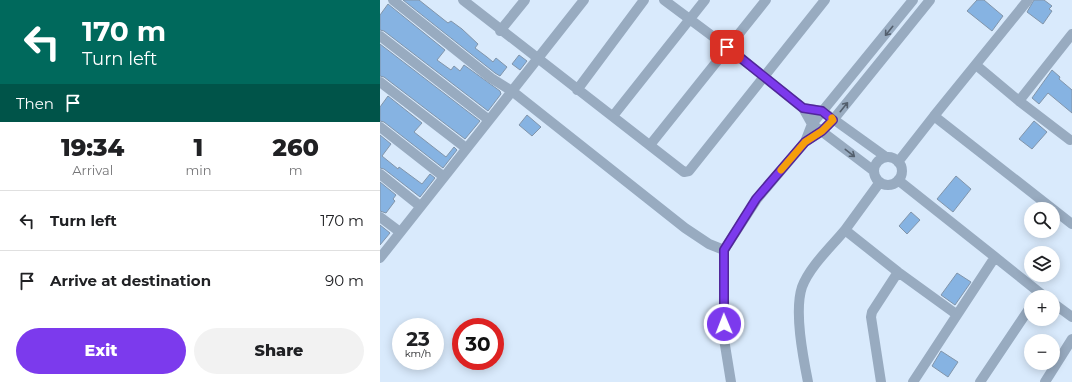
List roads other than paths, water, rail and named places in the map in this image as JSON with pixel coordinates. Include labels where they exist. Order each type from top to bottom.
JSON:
[{"type":"street","points":[[393,0],[491,78],[512,91],[674,220],[709,244],[724,250]]},
{"type":"street","points":[[500,30],[526,0]]},
{"type":"street","points":[[380,258],[466,148],[539,59],[584,0]]},
{"type":"street","points":[[577,90],[644,0]]},
{"type":"street","points":[[664,0],[765,77],[803,108],[812,124],[874,171]]},
{"type":"street","points":[[613,116],[705,0]]},
{"type":"street","points":[[650,145],[766,0]]},
{"type":"street","points":[[465,1],[500,30],[684,172],[689,171],[825,0]]},
{"type":"street","points":[[805,142],[812,124],[913,0]]},
{"type":"street","points":[[731,382],[724,339],[724,250],[756,199],[805,142],[822,131],[833,120],[930,0]]},
{"type":"street","points":[[898,162],[1028,0]]},
{"type":"street","points":[[1019,101],[1072,34]]},
{"type":"street","points":[[380,36],[489,120]]},
{"type":"street","points":[[976,65],[1019,101],[1071,139]]},
{"type":"street","points":[[380,82],[466,148]]},
{"type":"street","points":[[803,108],[822,111],[886,157]]},
{"type":"street","points":[[934,116],[1072,224]]},
{"type":"street","points":[[380,127],[444,177]]},
{"type":"street","points":[[886,157],[893,158],[898,162],[902,167],[902,174],[893,184],[886,185],[875,177],[875,164],[880,159],[886,157]]},
{"type":"street","points":[[380,174],[420,206]]},
{"type":"street","points":[[898,180],[1034,290]]},
{"type":"street","points":[[808,382],[804,360],[799,300],[803,286],[810,273],[845,230],[880,182]]},
{"type":"street","points":[[380,217],[400,232]]},
{"type":"street","points":[[845,230],[898,272],[956,314]]},
{"type":"street","points":[[913,382],[956,314],[995,257]]},
{"type":"street","points":[[881,382],[871,317],[872,312],[898,272]]},
{"type":"street","points":[[1060,308],[1072,317]]},
{"type":"street","points":[[980,382],[1024,316]]},
{"type":"street","points":[[1045,382],[1072,339]]}]
